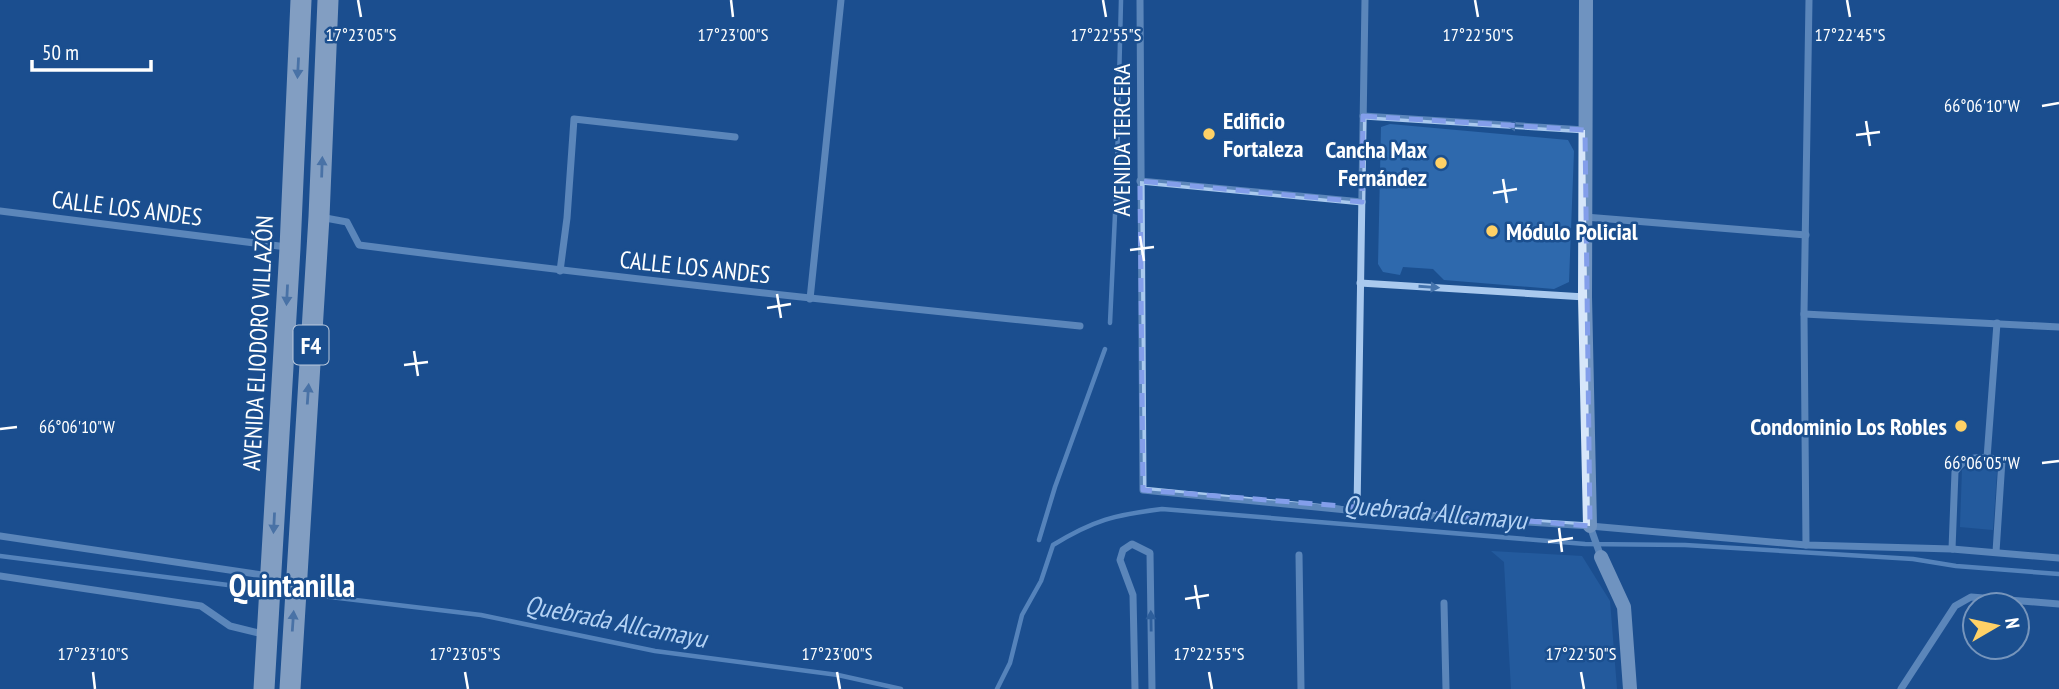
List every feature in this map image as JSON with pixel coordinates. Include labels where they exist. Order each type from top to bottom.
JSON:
[{"type":"highway","name":"AVENIDA ELIODORO VILLAZÓN","points":[[264,689],[290,248],[301,0]]},
{"type":"highway","name":"F4","points":[[289,689],[319,217],[328,0]]},
{"type":"street","points":[[810,299],[841,0]]},
{"type":"street","name":"AVENIDA TERCERA","points":[[1140,0],[1143,490],[1357,511]]},
{"type":"street","points":[[1364,0],[1357,511],[1806,545],[1952,549],[2059,558]]},
{"type":"street","points":[[1586,0],[1585,297],[1592,530],[1624,607],[1630,689]]},
{"type":"street","points":[[1806,545],[1804,314],[1809,0]]},
{"type":"street","points":[[1363,116],[1585,130]]},
{"type":"street","points":[[560,271],[574,120],[735,137]]},
{"type":"street","points":[[1140,181],[1362,202]]},
{"type":"street","name":"CALLE LOS ANDES","points":[[0,211],[290,248]]},
{"type":"street","name":"CALLE LOS ANDES","points":[[319,217],[347,222],[359,245],[560,271],[1080,326]]},
{"type":"street","points":[[1585,217],[1806,235]]},
{"type":"street","points":[[1360,282],[1585,297]]},
{"type":"street","points":[[1804,314],[2059,327]]},
{"type":"street","points":[[1987,458],[1997,323]]},
{"type":"street","points":[[1952,549],[1955,472],[1960,464],[1968,459],[1987,458],[2002,460],[1996,552]]},
{"type":"street","points":[[0,536],[271,576]]},
{"type":"street","points":[[1135,689],[1133,595],[1120,560],[1123,550],[1132,544],[1150,553],[1152,689]]},
{"type":"street","points":[[1299,555],[1301,689]]},
{"type":"street","points":[[0,576],[201,606],[230,625],[267,635]]},
{"type":"street","points":[[1901,689],[1955,606],[1971,597],[2059,604]]},
{"type":"street","points":[[1444,603],[1446,689]]},
{"type":"highlighted area","points":[[1363,116],[1585,130],[1590,526],[1143,490],[1140,181],[1362,202]]},
{"type":"shaded area","points":[[1390,124],[1568,140],[1574,151],[1569,282],[1554,289],[1444,280],[1433,269],[1403,267],[1400,275],[1383,272],[1378,264],[1381,127]]},
{"type":"shaded area","points":[[1974,463],[1989,464],[1997,472],[1993,530],[1960,527],[1962,470]]},
{"type":"shaded area","points":[[1491,551],[1582,556],[1610,601],[1617,689],[1511,689],[1504,562]]},
{"type":"waterway","points":[[1117,167],[1121,0]]},
{"type":"waterway","points":[[1110,323],[1116,193]]},
{"type":"waterway","points":[[1039,540],[1055,487],[1105,349]]},
{"type":"waterway","name":"Quebrada Allcamayu","points":[[997,689],[1010,663],[1022,615],[1041,581],[1053,545],[1105,520],[1162,509],[1585,544],[1685,545],[1913,559],[1956,566],[2059,574]]},
{"type":"waterway","name":"Quebrada Allcamayu","points":[[0,556],[228,585]]},
{"type":"waterway","name":"Quebrada Allcamayu","points":[[322,596],[481,615],[655,651],[838,675],[901,689]]},
{"type":"place","name":"Edificio Fortaleza","points":[[1209,134]]},
{"type":"place","name":"Cancha Max Fernández","points":[[1441,163]]},
{"type":"place","name":"Módulo Policial","points":[[1492,231]]},
{"type":"place","name":"Condominio Los Robles","points":[[1961,426]]},
{"type":"district","name":"Quintanilla","points":[[292,585]]}]
